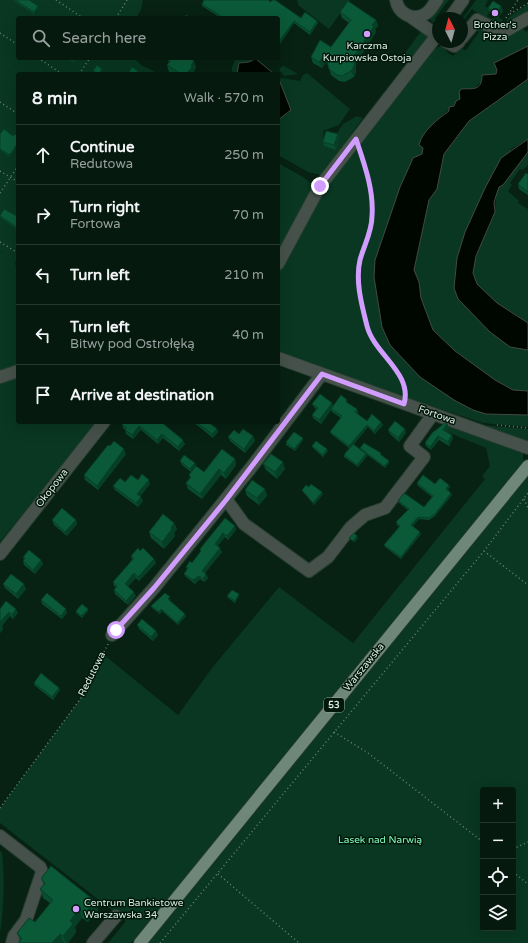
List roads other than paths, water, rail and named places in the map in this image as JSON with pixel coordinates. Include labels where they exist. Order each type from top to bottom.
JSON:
[{"type":"main road","name":"Warszawska","points":[[140,943],[528,466]]},
{"type":"street","points":[[396,0],[400,10],[432,31]]},
{"type":"street","points":[[412,17],[418,17],[426,14],[437,0]]},
{"type":"street","points":[[454,12],[463,0]]},
{"type":"street","points":[[468,31],[477,20],[483,22],[497,32],[506,32],[528,18]]},
{"type":"street","points":[[280,260],[320,186],[356,139],[432,47]]},
{"type":"street","name":"Fortowa","points":[[280,359],[528,448]]},
{"type":"street","points":[[0,377],[16,372]]},
{"type":"street","points":[[112,635],[154,588],[226,500],[322,374]]},
{"type":"street","points":[[226,500],[244,524],[309,571],[328,557],[351,527],[365,515],[385,508],[424,457],[410,446],[433,414]]},
{"type":"street","name":"Okopowa","points":[[0,554],[102,424]]},
{"type":"street","points":[[0,836],[40,867],[42,872],[26,920],[14,936],[12,943]]},
{"type":"street","points":[[94,943],[116,916]]},
{"type":"place","name":"Brother's Pizza","points":[[495,13]]},
{"type":"place","name":"Karczma Kurpiowska Ostoja","points":[[367,34]]},
{"type":"place","name":"Centrum Bankietowe Warszawska 34","points":[[76,909]]},
{"type":"park label","name":"Lasek nad Narwią","points":[[380,840]]}]
